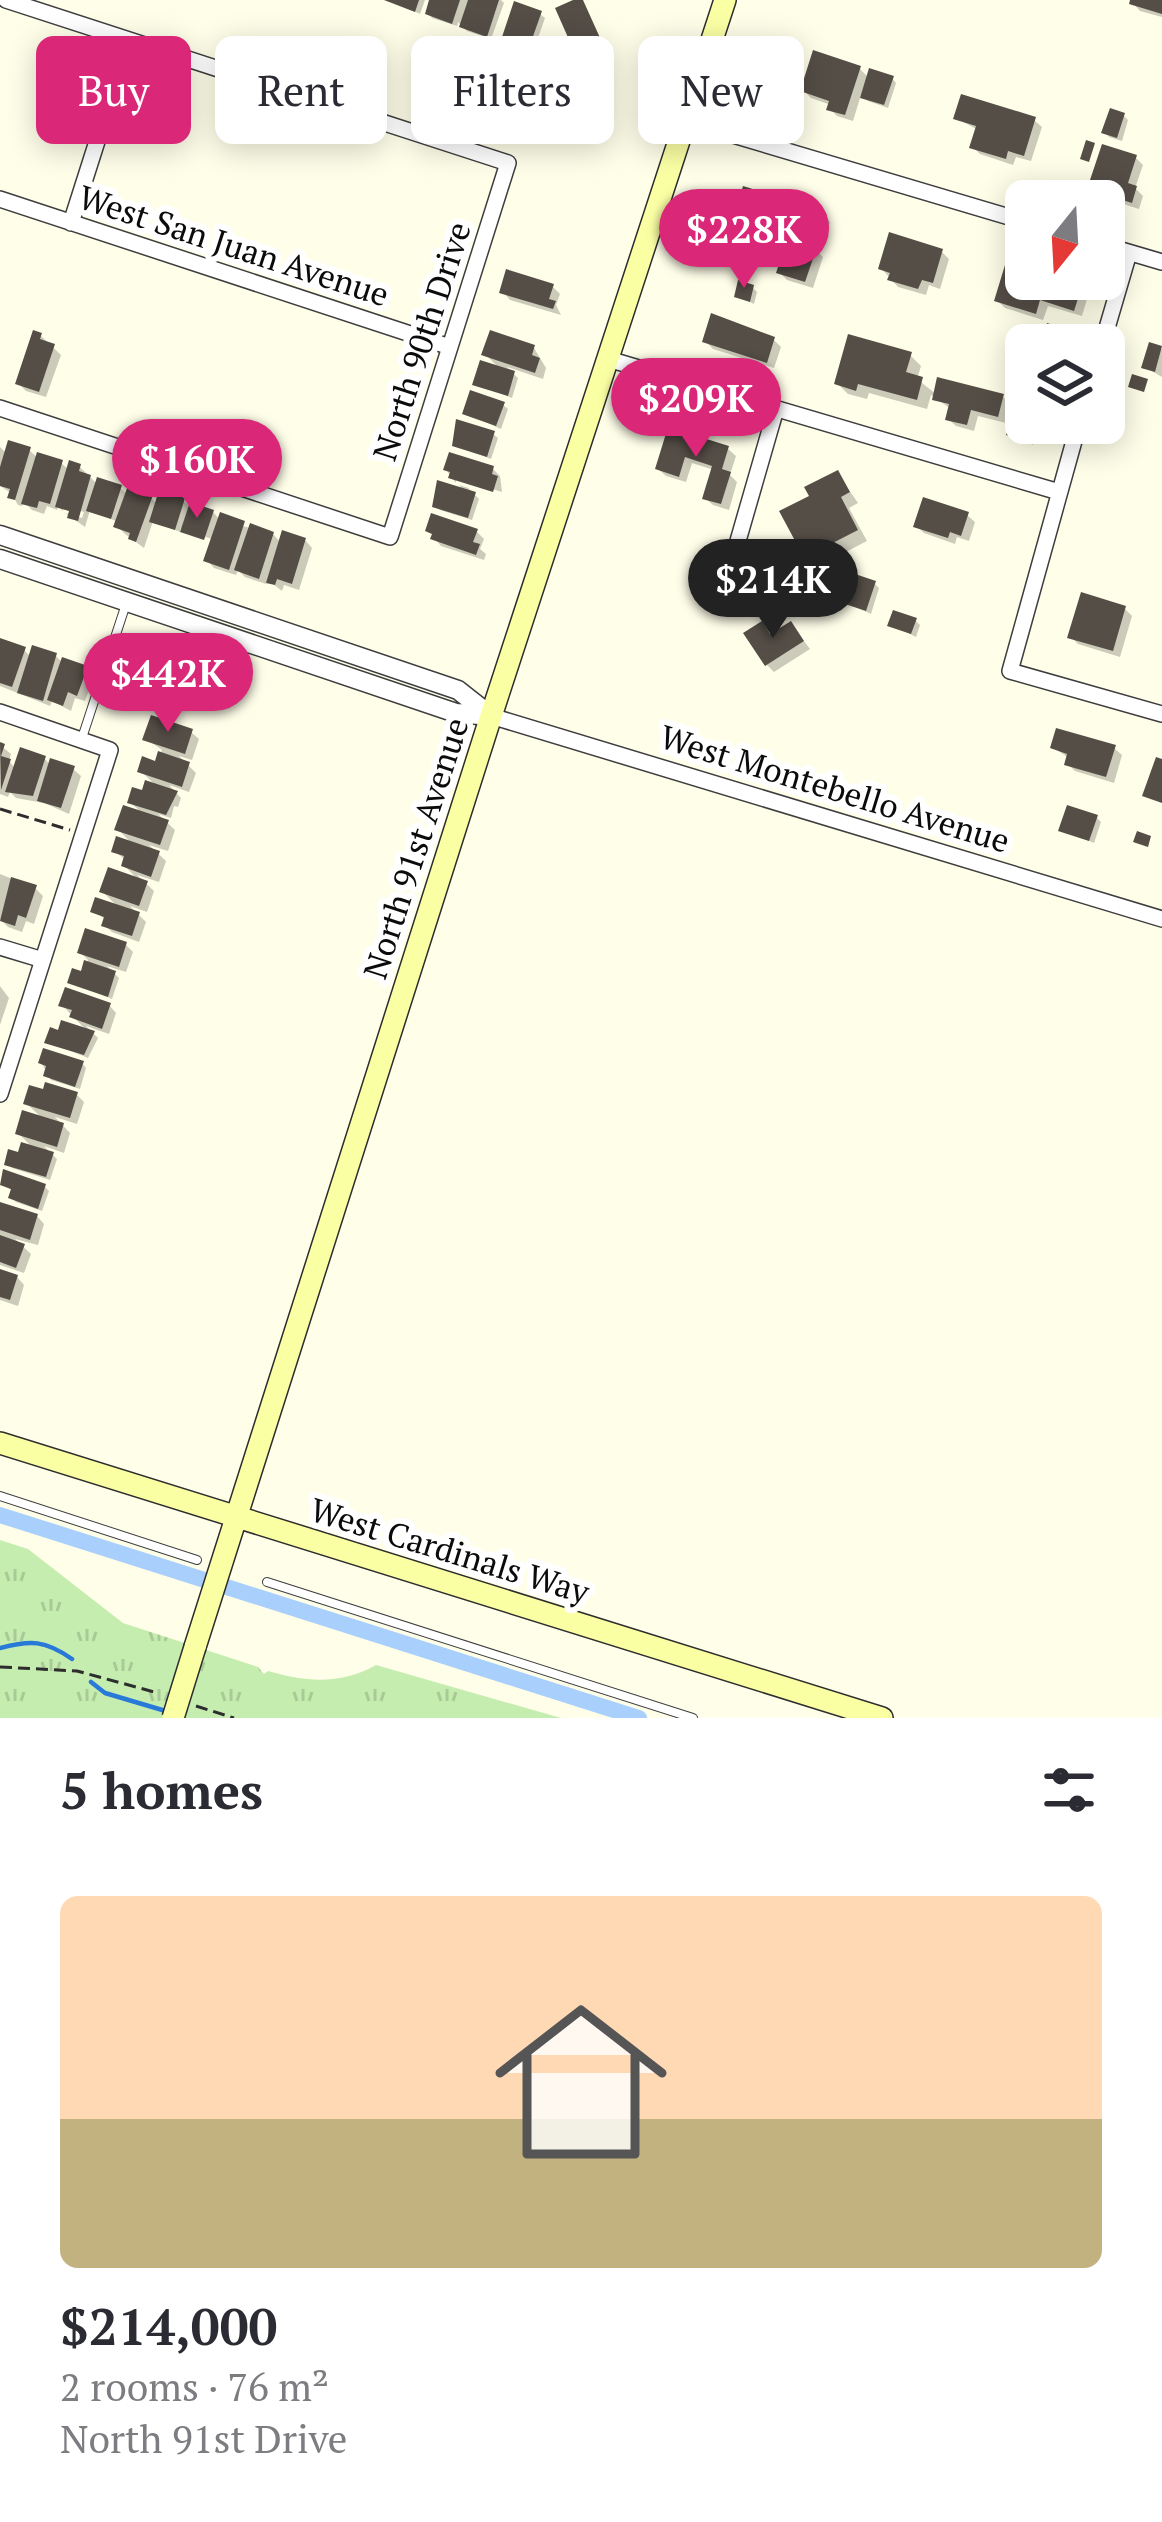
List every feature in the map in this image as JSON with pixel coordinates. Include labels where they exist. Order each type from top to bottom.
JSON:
[{"type":"main road","name":"North 91st Avenue","points":[[713,36],[725,0]]},
{"type":"main road","name":"North 91st Avenue","points":[[173,1708],[678,144]]},
{"type":"main road","name":"West Cardinals Way","points":[[0,1443],[882,1718]]},
{"type":"street","points":[[6,0],[114,36]]},
{"type":"street","name":"North 90th Drive","points":[[0,408],[390,537],[508,163],[191,61]]},
{"type":"street","points":[[71,223],[96,144]]},
{"type":"street","points":[[763,144],[1005,216]]},
{"type":"street","name":"West San Juan Avenue","points":[[0,199],[450,347]]},
{"type":"street","points":[[1125,252],[1162,262]]},
{"type":"street","points":[[1108,324],[1129,253]]},
{"type":"street","points":[[608,359],[1059,491]]},
{"type":"street","points":[[728,579],[776,409]]},
{"type":"street","points":[[1073,444],[1010,671],[1162,714]]},
{"type":"street","name":"West Montebello Avenue","points":[[0,535],[458,689],[491,716]]},
{"type":"street","name":"West Montebello Avenue","points":[[0,559],[456,713],[491,716],[1162,919]]},
{"type":"street","points":[[0,712],[110,749],[0,1094]]},
{"type":"street","points":[[0,946],[43,960]]},
{"type":"lane","points":[[82,740],[127,601]]},
{"type":"lane","points":[[0,1496],[197,1560]]},
{"type":"lane","points":[[267,1582],[693,1718]]},
{"type":"path","points":[[0,808],[83,835]]},
{"type":"path","points":[[0,1667],[77,1671],[173,1708]]},
{"type":"path","points":[[194,1705],[234,1718]]},
{"type":"green space","points":[[0,1540],[28,1549],[123,1623],[258,1667],[264,1674],[336,1679],[376,1665],[561,1718],[0,1718]]},
{"type":"building","points":[[384,0],[419,0],[415,12]]},
{"type":"building","points":[[429,0],[460,0],[452,24],[425,14]]},
{"type":"building","points":[[468,0],[499,0],[487,36],[459,27]]},
{"type":"building","points":[[583,0],[599,36],[567,36],[555,8]]},
{"type":"building","points":[[1130,0],[1162,0],[1162,14],[1129,4]]},
{"type":"building","points":[[514,1],[542,11],[533,36],[502,36]]},
{"type":"building","points":[[813,50],[861,66],[845,115],[826,110],[829,101],[804,92]]},
{"type":"building","points":[[869,68],[894,76],[884,105],[860,98]]},
{"type":"building","points":[[961,94],[1036,117],[1024,156],[1008,151],[1006,159],[969,148],[976,126],[953,119]]},
{"type":"building","points":[[1110,108],[1125,113],[1117,138],[1101,133]]},
{"type":"building","points":[[1086,140],[1095,143],[1089,162],[1080,159]]},
{"type":"building","points":[[1102,144],[1137,155],[1128,183],[1137,186],[1132,203],[1125,201],[1125,180],[1090,180]]},
{"type":"building","points":[[743,186],[794,202],[781,245],[730,229]]},
{"type":"building","points":[[814,211],[827,215],[820,238],[807,235]]},
{"type":"building","points":[[709,225],[723,229],[714,257],[700,252]]},
{"type":"building","points":[[889,232],[943,249],[933,283],[922,280],[918,289],[887,280],[890,273],[878,269]]},
{"type":"building","points":[[788,237],[817,247],[805,282],[776,273]]},
{"type":"building","points":[[1005,265],[1005,300],[1040,300],[1036,314],[994,301]]},
{"type":"building","points":[[506,269],[554,284],[549,299],[556,301],[553,309],[499,293]]},
{"type":"building","points":[[738,280],[754,285],[750,302],[734,297]]},
{"type":"building","points":[[1040,300],[1078,300],[1074,311]]},
{"type":"building","points":[[711,313],[775,337],[767,363],[702,342]]},
{"type":"building","points":[[33,330],[42,333],[40,339],[55,344],[39,392],[15,384]]},
{"type":"building","points":[[490,330],[535,345],[532,355],[540,358],[535,373],[481,355]]},
{"type":"building","points":[[848,334],[912,352],[906,372],[923,377],[917,400],[858,384],[856,391],[834,384]]},
{"type":"building","points":[[1149,342],[1162,346],[1155,372],[1141,368]]},
{"type":"building","points":[[480,360],[515,371],[508,396],[472,385]]},
{"type":"building","points":[[1132,374],[1148,379],[1144,392],[1128,387]]},
{"type":"building","points":[[937,377],[1004,394],[998,417],[971,410],[967,425],[945,420],[949,404],[932,400]]},
{"type":"building","points":[[470,390],[505,402],[496,426],[462,414]]},
{"type":"building","points":[[456,419],[495,431],[487,457],[452,446]]},
{"type":"building","points":[[668,427],[729,446],[722,469],[731,472],[721,504],[702,499],[712,466],[685,457],[679,477],[655,469]]},
{"type":"building","points":[[8,440],[31,447],[15,500],[7,498],[10,489],[0,486]]},
{"type":"building","points":[[37,452],[63,460],[50,504],[39,501],[37,508],[21,504]]},
{"type":"building","points":[[449,452],[494,466],[492,474],[498,476],[493,492],[448,478],[450,472],[443,470]]},
{"type":"building","points":[[69,460],[91,475],[78,521],[67,518],[69,511],[55,507]]},
{"type":"building","points":[[838,470],[850,492],[841,497],[858,530],[817,551],[813,543],[800,550],[779,511],[809,496],[804,487]]},
{"type":"building","points":[[97,477],[122,485],[111,519],[86,511]]},
{"type":"building","points":[[130,480],[142,485],[139,491],[153,495],[136,542],[128,539],[130,533],[113,527]]},
{"type":"building","points":[[437,480],[476,492],[468,518],[432,507]]},
{"type":"building","points":[[159,490],[185,498],[175,530],[149,522]]},
{"type":"building","points":[[923,497],[969,512],[961,536],[950,532],[948,538],[913,527]]},
{"type":"building","points":[[190,502],[214,510],[204,540],[180,532]]},
{"type":"building","points":[[220,512],[245,521],[229,570],[203,561]]},
{"type":"building","points":[[431,513],[478,529],[473,542],[480,544],[476,555],[430,539],[432,534],[425,531]]},
{"type":"building","points":[[250,523],[274,532],[259,579],[234,570]]},
{"type":"building","points":[[282,530],[306,538],[292,584],[277,579],[275,585],[266,583]]},
{"type":"building","points":[[855,574],[876,581],[866,611],[845,604]]},
{"type":"building","points":[[1081,592],[1126,606],[1113,651],[1067,638]]},
{"type":"building","points":[[893,610],[917,618],[911,634],[887,626]]},
{"type":"building","points":[[762,621],[770,634],[791,621],[804,641],[765,666],[743,633]]},
{"type":"building","points":[[0,638],[26,647],[12,687],[0,683]]},
{"type":"building","points":[[32,645],[57,653],[43,701],[17,693]]},
{"type":"building","points":[[62,657],[88,666],[77,696],[68,692],[63,706],[47,700]]},
{"type":"building","points":[[151,715],[193,729],[185,754],[142,740]]},
{"type":"building","points":[[1056,728],[1116,745],[1106,777],[1064,765],[1067,754],[1050,748]]},
{"type":"building","points":[[0,742],[5,744],[1,756],[11,759],[1,790]]},
{"type":"building","points":[[20,747],[46,756],[33,796],[5,792]]},
{"type":"building","points":[[158,751],[190,762],[182,787],[137,772],[142,756],[155,761]]},
{"type":"building","points":[[1156,757],[1162,759],[1162,803],[1142,796]]},
{"type":"building","points":[[50,758],[75,766],[61,808],[37,801]]},
{"type":"building","points":[[145,780],[178,791],[166,815],[127,803],[132,787],[142,790]]},
{"type":"building","points":[[123,805],[169,820],[160,845],[114,830]]},
{"type":"building","points":[[1067,805],[1098,815],[1089,841],[1058,831]]},
{"type":"building","points":[[1137,831],[1151,836],[1148,847],[1133,842]]},
{"type":"building","points":[[116,836],[160,851],[151,877],[121,866],[124,856],[111,852]]},
{"type":"building","points":[[108,867],[148,881],[139,906],[99,892]]},
{"type":"building","points":[[11,877],[37,885],[26,918],[18,915],[15,926],[0,921]]},
{"type":"building","points":[[95,897],[140,912],[132,936],[101,926],[104,917],[90,912]]},
{"type":"building","points":[[85,928],[127,942],[119,967],[77,953]]},
{"type":"building","points":[[84,960],[116,971],[108,997],[67,983],[72,968],[81,971]]},
{"type":"building","points":[[65,987],[111,1003],[102,1029],[69,1017],[72,1010],[58,1006]]},
{"type":"building","points":[[61,1020],[95,1031],[84,1055],[44,1043],[50,1027],[58,1030]]},
{"type":"building","points":[[43,1048],[84,1061],[75,1087],[43,1076],[46,1066],[38,1063]]},
{"type":"building","points":[[45,1082],[78,1092],[70,1118],[23,1104],[29,1085],[43,1089]]},
{"type":"building","points":[[22,1110],[64,1123],[57,1147],[15,1134]]},
{"type":"building","points":[[21,1142],[54,1152],[46,1177],[4,1165],[8,1149],[18,1152]]},
{"type":"building","points":[[3,1169],[46,1184],[38,1209],[8,1198],[11,1189],[0,1185]]},
{"type":"building","points":[[0,1202],[38,1214],[30,1240],[0,1230]]},
{"type":"building","points":[[0,1235],[25,1244],[16,1268],[0,1262]]},
{"type":"building","points":[[0,1269],[18,1275],[10,1300],[0,1297]]},
{"type":"waterway","points":[[0,1515],[639,1718]]},
{"type":"waterway","points":[[0,1648],[38,1643],[72,1659]]},
{"type":"waterway","points":[[91,1682],[105,1693],[169,1712]]}]
